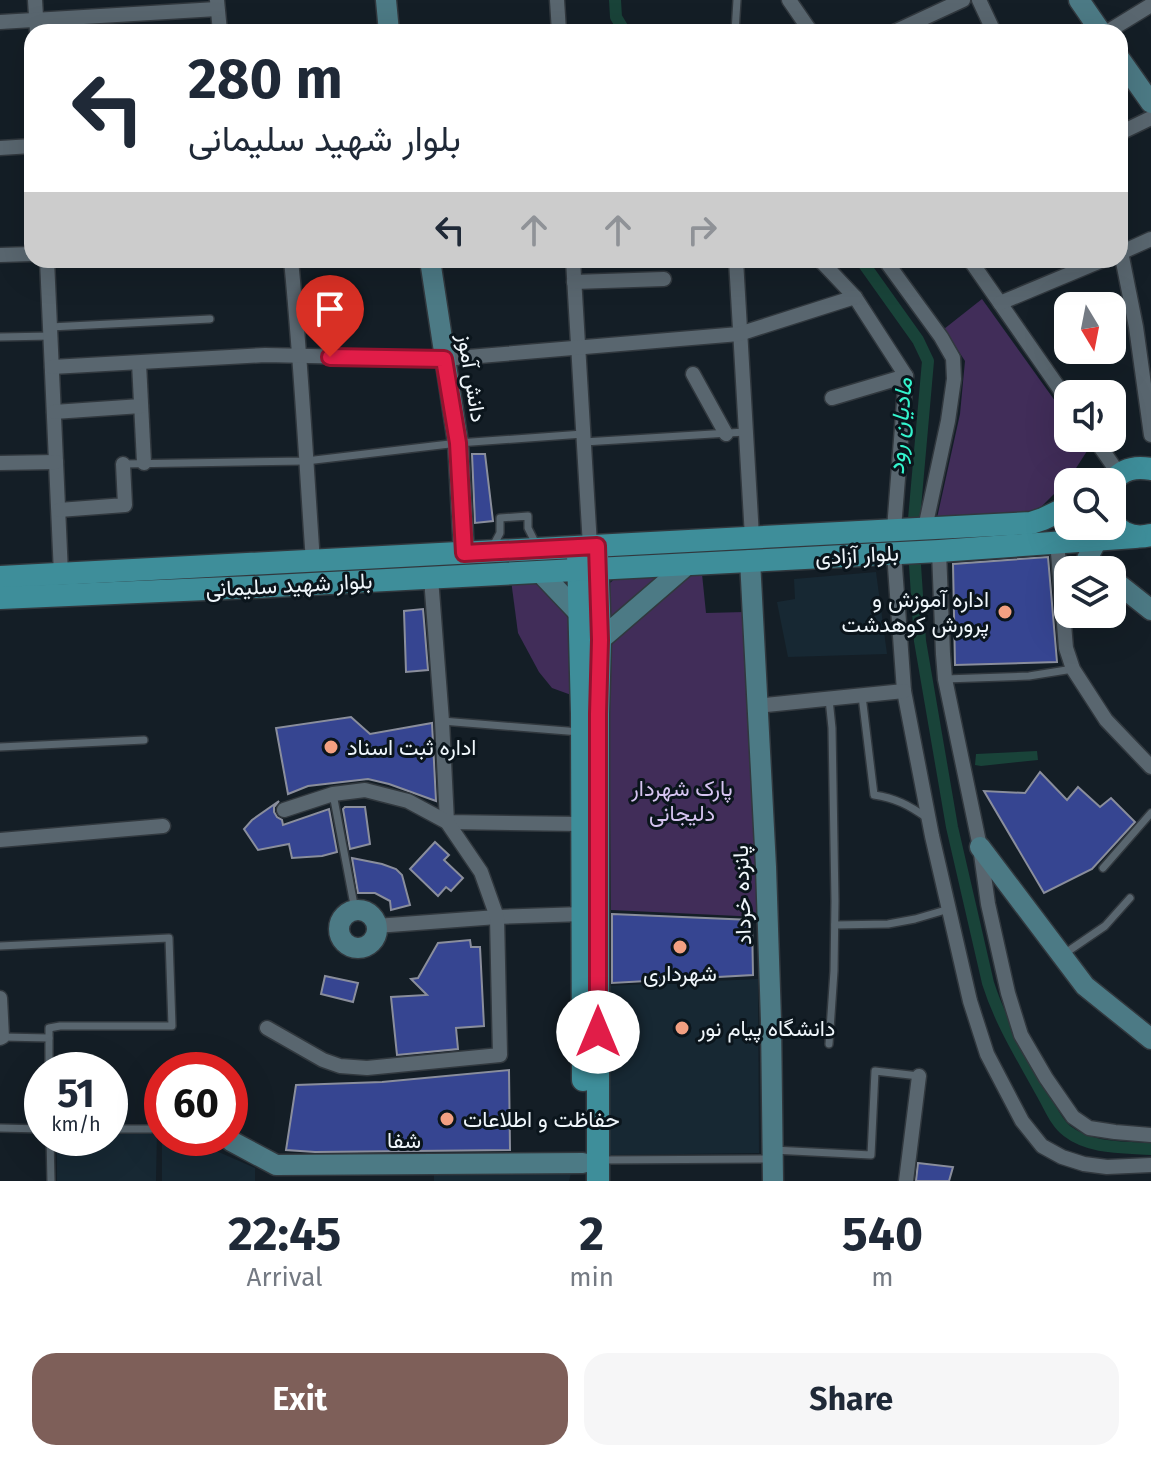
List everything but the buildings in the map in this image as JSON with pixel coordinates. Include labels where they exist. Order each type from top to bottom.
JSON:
[{"type":"main road","points":[[1126,471],[1151,466]]},
{"type":"main road","name":"بلوار آزادی","points":[[588,555],[752,537],[1037,522],[1054,514]]},
{"type":"main road","points":[[1126,533],[1146,536]]},
{"type":"main road","name":"بلوار آزادی","points":[[1126,538],[1146,536]]},
{"type":"main road","name":"بلوار آزادی","points":[[588,555],[688,564],[1097,540]]},
{"type":"main road","name":"بلوار شهید سلیمانی","points":[[0,577],[539,549],[588,555]]},
{"type":"main road","points":[[588,555],[579,613],[587,720],[591,1171]]},
{"type":"main road","points":[[588,555],[600,640],[587,720],[582,824],[591,1171]]},
{"type":"main road","name":"بلوار شهید سلیمانی","points":[[0,598],[540,572],[588,555]]},
{"type":"main road","points":[[251,564],[252,587]]},
{"type":"street","points":[[35,0],[36,24]]},
{"type":"street","points":[[386,0],[388,24]]},
{"type":"street","points":[[557,0],[558,24]]},
{"type":"street","points":[[789,0],[806,24]]},
{"type":"street","points":[[911,24],[963,0]]},
{"type":"street","points":[[979,0],[990,24]]},
{"type":"street","points":[[1079,0],[1098,24]]},
{"type":"street","points":[[53,24],[217,5]]},
{"type":"street","points":[[1118,24],[1151,5]]},
{"type":"street","points":[[0,22],[24,25]]},
{"type":"street","points":[[1128,70],[1151,103]]},
{"type":"street","points":[[1128,129],[1151,118]]},
{"type":"street","points":[[0,148],[24,146]]},
{"type":"street","points":[[1128,248],[1151,239]]},
{"type":"street","points":[[0,255],[24,254]]},
{"type":"street","points":[[47,268],[61,574]]},
{"type":"street","points":[[292,268],[301,356],[313,562]]},
{"type":"street","name":"دانش آموز","points":[[431,268],[458,443],[464,553]]},
{"type":"street","points":[[573,268],[588,555]]},
{"type":"street","points":[[736,268],[752,537]]},
{"type":"street","points":[[828,268],[855,297],[906,376],[894,529]]},
{"type":"street","points":[[891,268],[953,358],[954,379],[948,421],[925,528]]},
{"type":"street","points":[[976,268],[1054,381]]},
{"type":"street","points":[[1000,303],[1084,268]]},
{"type":"street","points":[[1125,268],[1144,326],[1151,435]]},
{"type":"street","points":[[574,282],[664,279]]},
{"type":"street","points":[[52,367],[265,355],[444,359],[739,334],[855,297]]},
{"type":"street","points":[[139,363],[144,463]]},
{"type":"street","points":[[693,374],[726,434]]},
{"type":"street","points":[[832,398],[906,376]]},
{"type":"street","points":[[54,412],[141,406]]},
{"type":"street","points":[[0,463],[56,462]]},
{"type":"street","points":[[59,510],[125,505],[123,464]]},
{"type":"street","points":[[1089,556],[1097,540]]},
{"type":"street","points":[[1057,541],[1066,648],[1073,669],[1106,720],[1151,767]]},
{"type":"street","points":[[939,551],[945,679],[980,847],[988,904],[1021,1035],[1073,1117],[1089,1128],[1151,1135]]},
{"type":"street","points":[[894,553],[904,691],[970,1001],[987,1054],[1022,1121],[1042,1146],[1084,1164],[1107,1167],[1151,1165]]},
{"type":"street","name":"پانزده خرداد","points":[[750,560],[766,867],[773,1181]]},
{"type":"street","points":[[600,640],[688,564]]},
{"type":"street","points":[[540,572],[579,613]]},
{"type":"street","points":[[267,1028],[323,1060],[340,1066],[367,1068],[500,1055],[497,917],[481,872],[447,822],[431,578]]},
{"type":"street","points":[[1126,590],[1151,610]]},
{"type":"street","points":[[756,706],[904,691]]},
{"type":"street","points":[[284,810],[333,794],[365,790],[408,801],[447,822],[582,824]]},
{"type":"street","points":[[0,840],[163,826]]},
{"type":"street","points":[[980,847],[1085,986],[1151,1039]]},
{"type":"street","points":[[355,910],[371,916],[376,926],[375,937],[367,946],[355,948],[340,938],[339,926],[344,915],[355,910]]},
{"type":"street","points":[[376,926],[583,914]]},
{"type":"street","points":[[0,998],[1,1038]]},
{"type":"street","points":[[906,1181],[919,1076]]},
{"type":"street","name":"شفا","points":[[248,1150],[276,1165],[591,1171]]},
{"type":"lane","points":[[736,24],[737,0]]},
{"type":"lane","points":[[0,337],[210,319]]},
{"type":"lane","points":[[123,464],[306,461],[458,443],[745,432]]},
{"type":"lane","points":[[490,552],[500,533],[500,518],[528,516],[528,528],[539,549]]},
{"type":"lane","points":[[945,679],[1029,676],[1073,669]]},
{"type":"lane","points":[[862,696],[874,795],[892,797],[929,819]]},
{"type":"lane","points":[[829,699],[835,925],[829,1044]]},
{"type":"lane","points":[[442,721],[587,720]]},
{"type":"lane","points":[[0,747],[144,740]]},
{"type":"lane","points":[[333,794],[355,910]]},
{"type":"lane","points":[[1103,868],[1151,813]]},
{"type":"lane","points":[[1062,956],[1105,926],[1130,898]]},
{"type":"lane","points":[[835,925],[888,924],[949,909]]},
{"type":"lane","points":[[0,946],[169,938],[172,1026],[49,1028],[49,1052]]},
{"type":"lane","points":[[1,1038],[49,1038]]},
{"type":"lane","points":[[591,1171],[772,1155],[871,1155],[875,1071],[919,1076]]},
{"type":"lane","points":[[0,1128],[24,1129]]},
{"type":"lane","points":[[50,1156],[51,1181]]},
{"type":"shaded area","points":[[876,572],[887,654],[788,657],[777,602],[795,599],[794,579]]},
{"type":"shaded area","points":[[1037,751],[1038,760],[975,765],[976,754]]},
{"type":"shaded area","name":"دانشگاه پیام نور","points":[[758,979],[759,1153],[608,1155],[605,986]]},
{"type":"shaded area","points":[[128,1125],[144,1126],[144,1156],[156,1156],[156,1181],[57,1181],[57,1156],[128,1156]]},
{"type":"shaded area","points":[[162,1156],[228,1156],[255,1168],[255,1181],[162,1181]]},
{"type":"shaded area","points":[[434,1173],[571,1173],[569,1181],[434,1181]]},
{"type":"green space","points":[[982,299],[1054,399],[1054,452],[1086,452],[1076,468],[1054,468],[1054,494],[1037,511],[937,518],[960,414],[965,361],[944,329]]},
{"type":"green space","name":"پارک شهردار دلیجانی","points":[[702,574],[706,613],[745,612],[760,917],[611,910],[610,583],[618,576]]},
{"type":"green space","points":[[511,580],[533,580],[571,614],[574,696],[552,688],[539,672],[518,633]]},
{"type":"waterway","name":"مادیان رود","points":[[615,0],[616,17],[620,24]]},
{"type":"waterway","name":"مادیان رود","points":[[867,268],[918,340],[928,361],[914,519]]},
{"type":"waterway","points":[[915,565],[920,641],[952,827],[988,983],[999,1013],[1063,1128],[1076,1137],[1096,1144],[1151,1149]]},
{"type":"place","name":"اداره آموزش و پرورش کوهدشت","points":[[1005,612]]},
{"type":"place","name":"اداره ثبت اسناد","points":[[331,747]]},
{"type":"place","name":"شهرداری","points":[[680,947]]},
{"type":"place","name":"دانشگاه پیام نور","points":[[682,1028]]},
{"type":"place","name":"حفاظت و اطلاعات","points":[[447,1119]]},
{"type":"route","points":[[330,357],[444,359],[458,443],[464,553],[597,546],[600,640],[598,1032]]}]
